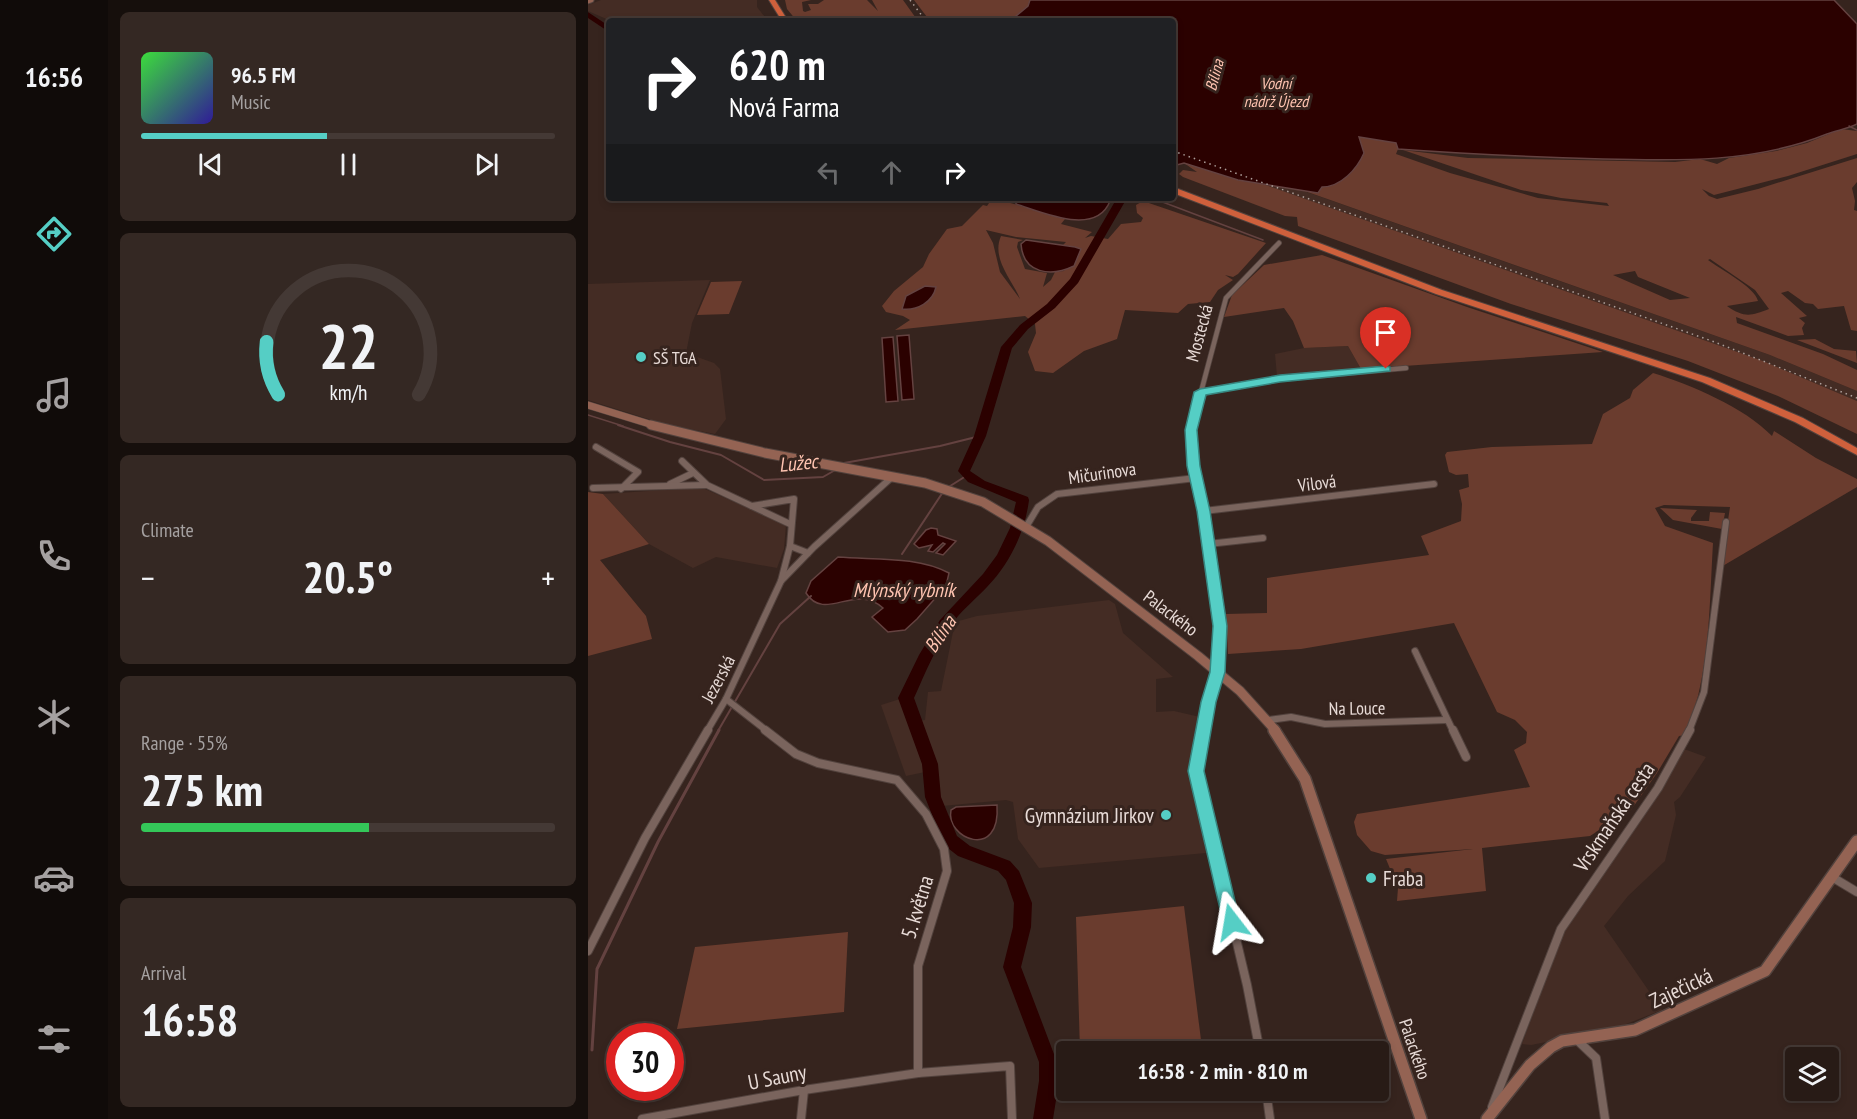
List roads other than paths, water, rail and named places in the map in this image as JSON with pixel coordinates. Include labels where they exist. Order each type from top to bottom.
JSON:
[{"type":"highway","points":[[764,0],[775,18]]},
{"type":"highway","points":[[772,0],[783,18]]},
{"type":"highway","points":[[1176,186],[1406,274],[1677,363],[1772,400],[1857,444]]},
{"type":"highway","points":[[1176,191],[1439,292],[1706,380],[1799,420],[1857,452]]},
{"type":"street","name":"Mostecká","points":[[1258,1041],[1247,985],[1196,771],[1208,702],[1217,672],[1220,626],[1204,511],[1193,466],[1191,430],[1226,298],[1279,243]]},
{"type":"street","points":[[1200,392],[1291,377],[1406,368]]},
{"type":"street","name":"Palackého","points":[[588,405],[673,431],[754,451],[946,489],[985,503],[1015,519],[1217,672],[1269,720],[1287,744],[1310,792],[1421,1119]]},
{"type":"street","points":[[596,447],[638,472],[621,489]]},
{"type":"street","points":[[682,461],[707,485],[790,524]]},
{"type":"street","points":[[667,486],[693,473]]},
{"type":"street","points":[[781,581],[808,553],[892,477]]},
{"type":"street","name":"Mičurinova","points":[[1026,528],[1038,507],[1057,494],[1196,478]]},
{"type":"street","name":"Vilová","points":[[1204,511],[1434,484]]},
{"type":"street","points":[[593,488],[707,485]]},
{"type":"street","name":"Jezerská","points":[[588,951],[645,838],[726,699],[781,581],[790,546],[790,524],[794,499],[752,506]]},
{"type":"street","name":"Vrskmaňská cesta","points":[[1487,1119],[1561,929],[1659,788],[1687,736],[1704,692],[1726,522]]},
{"type":"street","points":[[1208,544],[1263,538]]},
{"type":"street","points":[[790,546],[808,553]]},
{"type":"street","points":[[1416,651],[1466,757]]},
{"type":"street","name":"5. května","points":[[726,699],[796,754],[818,763],[897,780],[926,814],[944,849],[947,871],[918,966],[918,1073]]},
{"type":"street","name":"Na Louce","points":[[1269,720],[1291,717],[1325,724],[1447,720]]},
{"type":"street","name":"Zaječická","points":[[1487,1119],[1537,1057],[1551,1045],[1635,1030],[1765,971],[1857,841]]},
{"type":"street","points":[[1832,877],[1857,892]]},
{"type":"street","points":[[1575,1039],[1596,1058],[1605,1119]]},
{"type":"street","points":[[918,1073],[1010,1066],[1012,1119]]},
{"type":"street","name":"U Sauny","points":[[642,1119],[804,1090],[918,1073]]},
{"type":"street","points":[[801,1119],[804,1090]]},
{"type":"street","points":[[1267,1101],[1269,1119]]},
{"type":"water","name":"Vodní nádrž Újezd","points":[[1030,0],[1834,0],[1857,24],[1857,124],[1772,150],[1688,160],[1631,160],[1424,151],[1398,149],[1396,143],[1359,137],[1364,153],[1357,165],[1348,176],[1336,184],[1322,187],[1318,193],[1238,180],[1184,163],[1176,165],[1176,18],[1014,18],[1028,6]]},
{"type":"water","points":[[1016,201],[1110,201],[1103,212],[1093,218],[1081,220],[1053,216],[1016,204]]},
{"type":"water","points":[[1026,240],[1081,249],[1074,266],[1048,272],[1033,267],[1027,262],[1021,244]]},
{"type":"water","points":[[925,286],[936,287],[928,301],[913,309],[902,309],[906,296]]},
{"type":"water","points":[[909,335],[914,399],[902,400],[897,336]]},
{"type":"water","points":[[893,337],[898,401],[886,402],[882,338]]},
{"type":"water","points":[[937,529],[938,535],[956,541],[943,555],[936,553],[945,544],[943,543],[933,552],[928,551],[932,545],[919,548],[914,544],[926,530]]},
{"type":"water","name":"Mlýnský rybník","points":[[838,557],[909,561],[949,573],[946,586],[917,619],[905,630],[888,632],[872,617],[883,608],[872,601],[862,599],[822,604],[814,601],[806,593],[811,581]]},
{"type":"water","points":[[997,805],[996,822],[991,833],[983,839],[964,836],[951,820],[951,810],[956,807]]},
{"type":"waterway","points":[[588,15],[606,27]]},
{"type":"waterway","points":[[1849,126],[1857,130]]},
{"type":"waterway","name":"Bílina","points":[[1043,1119],[1049,1081],[1048,1062],[1012,967],[1022,927],[1023,903],[1013,876],[1004,866],[964,851],[950,840],[933,797],[930,764],[906,698],[938,634],[952,614],[999,563],[1009,546],[1020,518],[1023,500],[981,483],[964,471],[980,436],[1007,347],[1024,327],[1051,306],[1074,281],[1120,201]]},
{"type":"waterway","points":[[1160,201],[1263,240]]},
{"type":"waterway","name":"Lužec","points":[[588,415],[623,426]]},
{"type":"waterway","name":"Lužec","points":[[618,425],[721,455],[764,480],[823,477],[837,469]]},
{"type":"waterway","name":"Lužec","points":[[844,463],[940,446],[980,436]]},
{"type":"waterway","points":[[947,488],[966,476]]},
{"type":"waterway","points":[[902,554],[943,492]]},
{"type":"waterway","points":[[718,731],[780,624],[811,596]]},
{"type":"waterway","points":[[592,1050],[597,969],[658,842],[719,730]]},
{"type":"railway","points":[[910,0],[924,18]]},
{"type":"railway","points":[[1176,152],[1712,341],[1857,398]]},
{"type":"place","name":"SŠ TGA","points":[[641,357]]},
{"type":"place","name":"Gymnázium Jirkov","points":[[1166,815]]},
{"type":"place","name":"Fraba","points":[[1371,878]]}]
